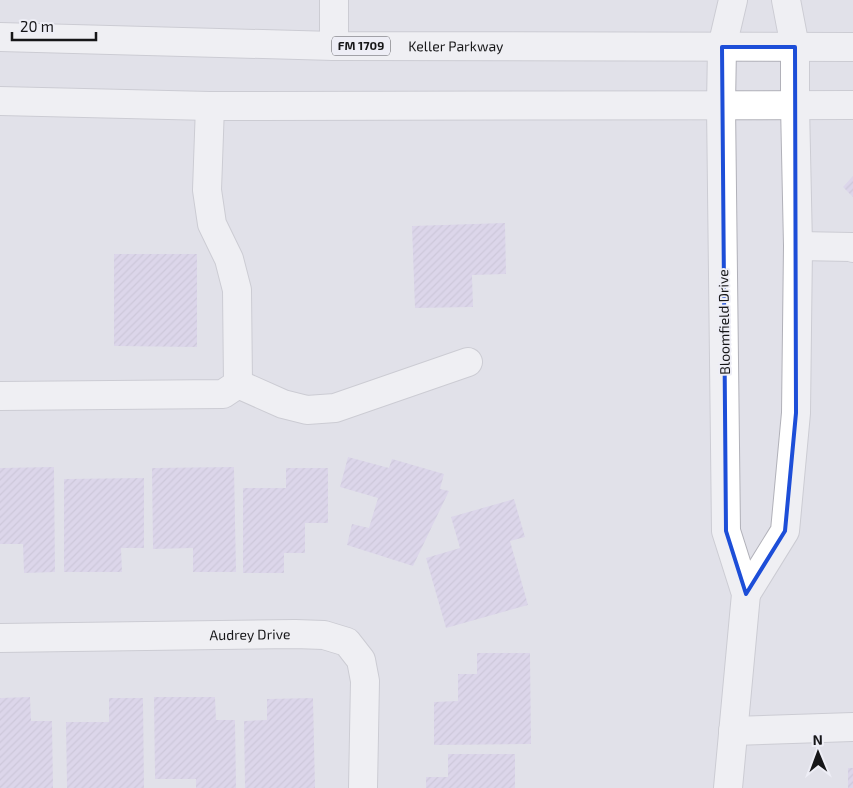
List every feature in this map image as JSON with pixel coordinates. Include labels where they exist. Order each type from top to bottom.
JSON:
[{"type":"street","points":[[334,0],[334,46]]},
{"type":"street","name":"Bloomfield Drive","points":[[728,788],[746,594],[726,531],[721,105],[722,46],[733,0]]},
{"type":"street","name":"Bloomfield Drive","points":[[746,594],[785,532],[796,413],[798,246],[795,47],[786,0]]},
{"type":"street","name":"Keller Parkway","points":[[0,36],[334,46],[853,47]]},
{"type":"street","points":[[0,101],[210,106],[853,105]]},
{"type":"street","points":[[210,106],[207,190],[212,224],[229,258],[237,290],[238,384]]},
{"type":"street","points":[[798,246],[853,248]]},
{"type":"street","points":[[238,384],[283,404],[307,410],[335,408],[468,362]]},
{"type":"street","points":[[0,396],[224,394],[238,384]]},
{"type":"street","name":"Audrey Drive","points":[[0,638],[295,634],[324,635],[347,642],[361,660],[365,681],[363,788]]},
{"type":"street","points":[[733,731],[853,727]]},
{"type":"highlighted area","points":[[722,47],[795,47],[796,413],[785,531],[746,594],[726,531]]},
{"type":"building","points":[[853,176],[853,197],[843,187]]},
{"type":"building","points":[[505,223],[506,274],[472,275],[473,307],[415,308],[412,226]]},
{"type":"building","points":[[114,254],[197,254],[197,347],[114,346]]},
{"type":"building","points":[[348,457],[389,468],[392,459],[444,474],[440,489],[449,491],[413,566],[347,545],[352,524],[369,528],[378,498],[340,487]]},
{"type":"building","points":[[54,467],[55,572],[24,573],[23,544],[0,544],[0,468]]},
{"type":"building","points":[[234,467],[236,572],[193,572],[193,548],[153,549],[152,468]]},
{"type":"building","points":[[286,468],[328,468],[328,523],[305,523],[305,553],[284,553],[284,573],[243,573],[243,488],[286,488]]},
{"type":"building","points":[[144,478],[144,548],[121,548],[122,572],[64,572],[64,479]]},
{"type":"building","points":[[514,499],[525,537],[510,541],[528,605],[446,628],[426,558],[460,548],[451,517]]},
{"type":"building","points":[[477,653],[530,653],[531,744],[434,745],[434,702],[458,701],[458,674],[477,674]]},
{"type":"building","points":[[30,697],[31,721],[52,721],[53,788],[0,788],[0,698]]},
{"type":"building","points":[[154,697],[215,697],[216,720],[235,720],[236,788],[196,788],[196,779],[155,779]]},
{"type":"building","points":[[109,698],[143,698],[144,788],[67,788],[66,722],[109,722]]},
{"type":"building","points":[[313,698],[315,788],[245,788],[244,721],[267,720],[267,699]]},
{"type":"building","points":[[448,754],[515,754],[515,788],[426,788],[426,777],[448,777]]},
{"type":"building","points":[[848,768],[853,768],[853,788],[848,788]]}]
